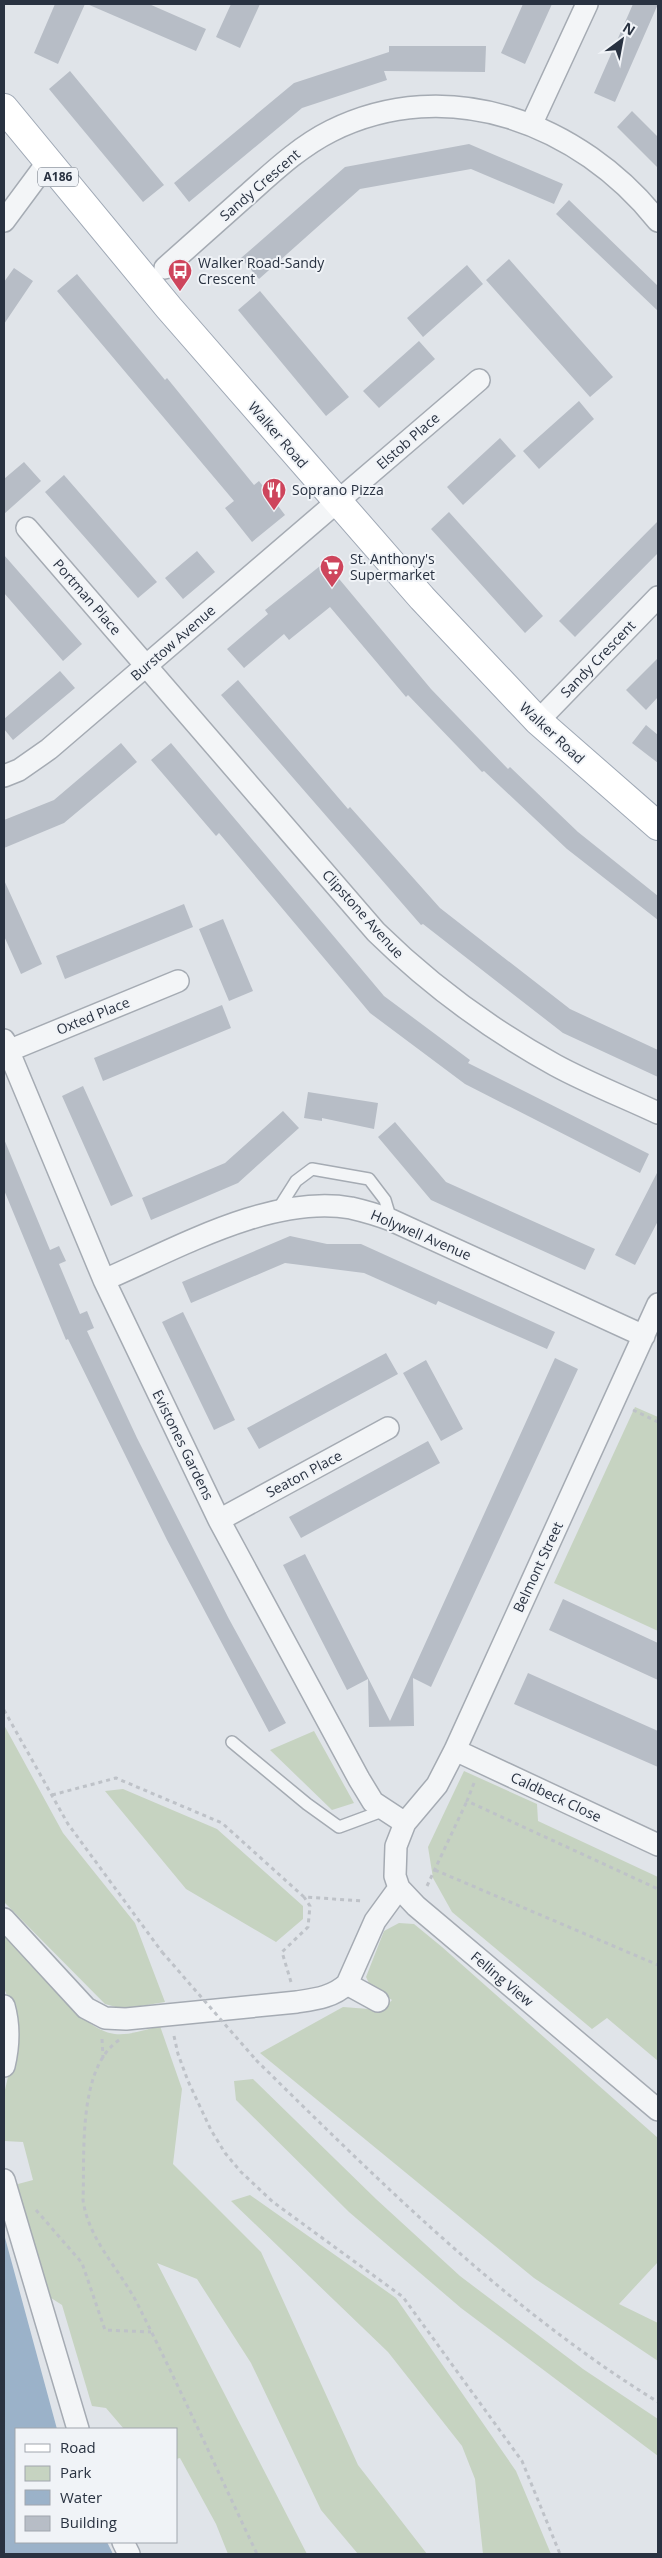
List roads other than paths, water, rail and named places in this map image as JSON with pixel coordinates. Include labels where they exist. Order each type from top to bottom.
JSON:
[{"type":"main road","name":"Walker Road","points":[[4,108],[47,163],[337,503],[478,660],[538,721],[658,826]]},
{"type":"street","points":[[532,125],[587,4]]},
{"type":"street","name":"Sandy Crescent","points":[[165,268],[284,162],[331,131],[357,120],[412,106],[471,107],[502,114],[532,125],[579,151],[608,171],[658,221]]},
{"type":"street","points":[[4,221],[47,163]]},
{"type":"street","name":"Elstob Place","points":[[337,503],[479,380]]},
{"type":"street","name":"Burstow Avenue","points":[[4,776],[36,759],[337,503]]},
{"type":"street","name":"Portman Place","points":[[27,528],[147,666]]},
{"type":"street","name":"Sandy Crescent","points":[[538,721],[658,598]]},
{"type":"street","name":"Clipstone Avenue","points":[[147,666],[376,932],[420,974],[468,1012],[511,1040],[557,1066],[658,1113]]},
{"type":"street","name":"Oxted Place","points":[[6,1046],[178,982]]},
{"type":"street","name":"Evistones Gardens","points":[[6,1046],[104,1280],[219,1520],[373,1802],[405,1823]]},
{"type":"street","name":"Holywell Avenue","points":[[104,1280],[231,1226],[277,1212],[297,1208],[349,1208],[391,1220],[644,1336]]},
{"type":"street","name":"Belmont Street","points":[[405,1823],[437,1784],[454,1750],[658,1304]]},
{"type":"street","name":"Seaton Place","points":[[219,1520],[388,1428]]},
{"type":"street","name":"Caldbeck Close","points":[[454,1750],[658,1845]]},
{"type":"street","points":[[4,1919],[86,2008],[94,2014],[116,2020],[170,2013],[297,2002],[325,1997],[339,1991],[347,1984],[376,1922],[393,1896],[396,1846],[405,1823]]},
{"type":"street","name":"Felling View","points":[[393,1896],[416,1906],[658,2110]]},
{"type":"street","points":[[347,1984],[378,2001]]},
{"type":"street","points":[[4,2006],[9,2040],[4,2066]]},
{"type":"street","points":[[4,2180],[78,2428]]},
{"type":"lane","points":[[277,1212],[296,1181],[312,1169],[369,1179],[385,1200],[391,1220]]},
{"type":"lane","points":[[232,1742],[306,1804],[339,1827],[385,1810]]},
{"type":"water","points":[[4,2234],[57,2428],[15,2428],[15,2543],[108,2543],[113,2554],[4,2554]]},
{"type":"place","name":"Walker Road-Sandy Crescent","points":[[180,292]]},
{"type":"place","name":"Soprano Pizza","points":[[274,511]]},
{"type":"place","name":"St. Anthony's Supermarket","points":[[332,588]]}]
